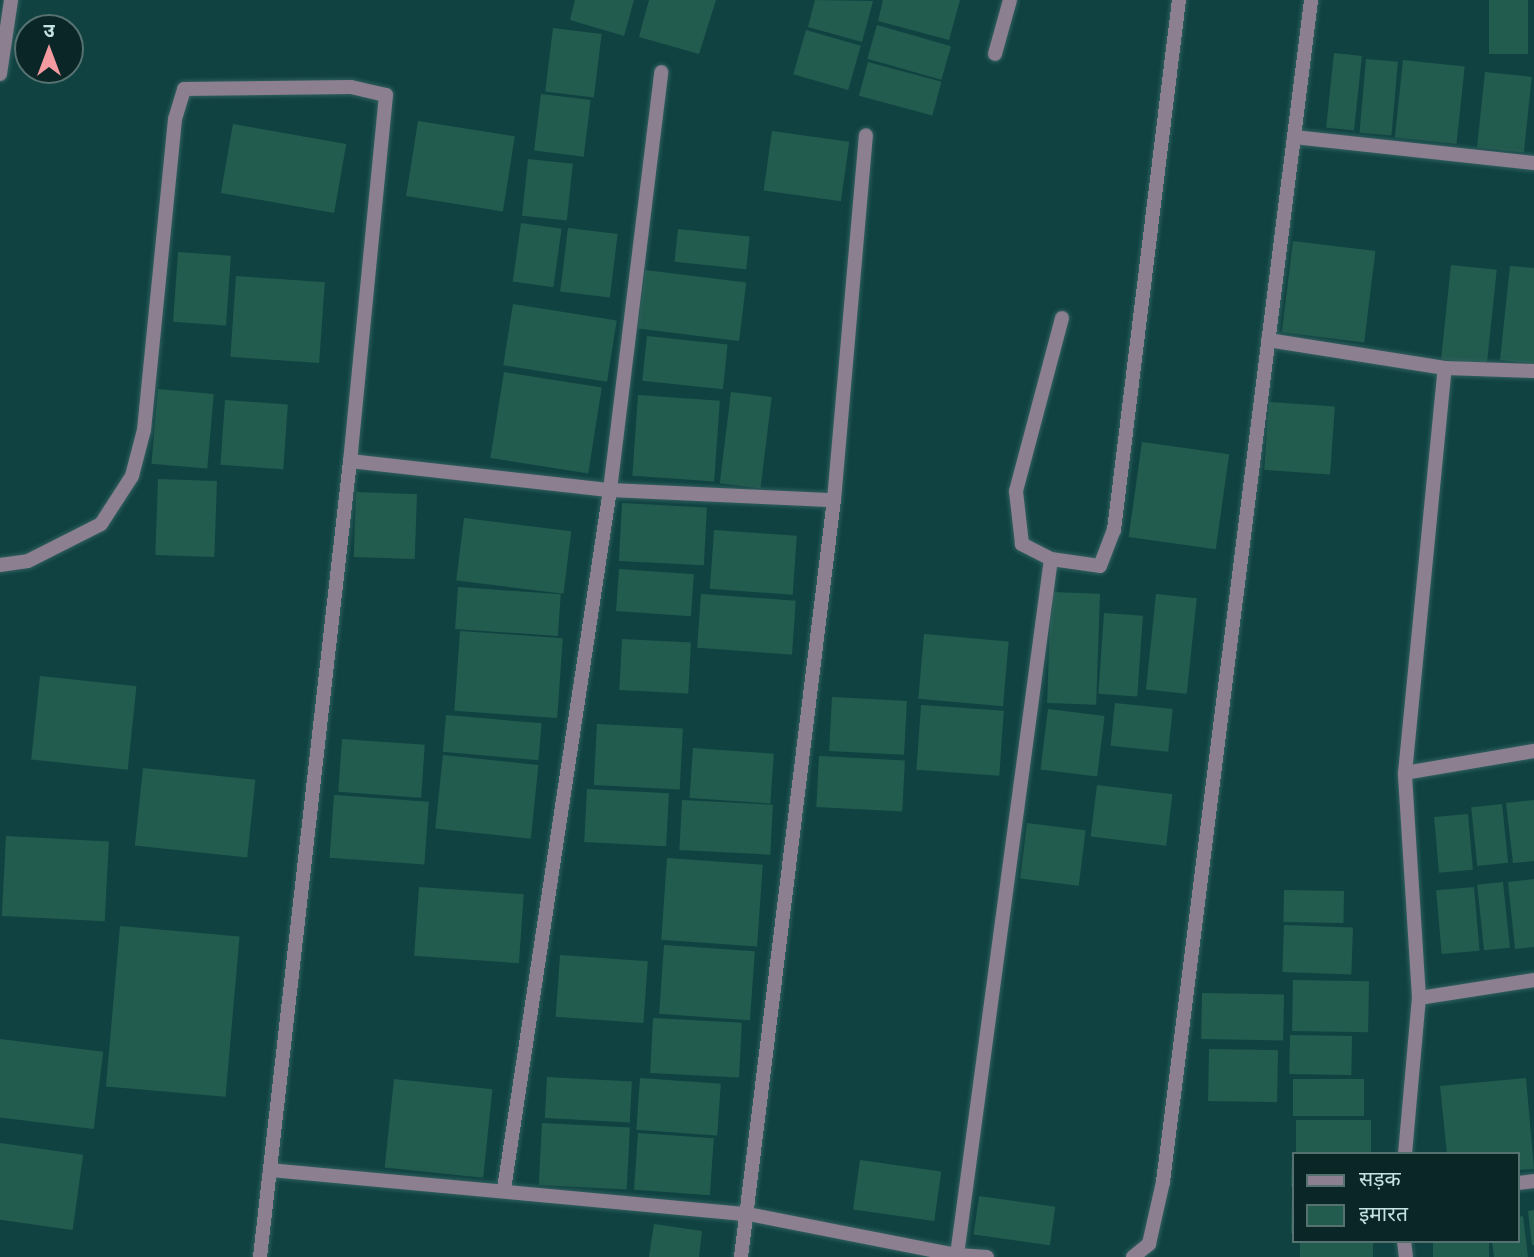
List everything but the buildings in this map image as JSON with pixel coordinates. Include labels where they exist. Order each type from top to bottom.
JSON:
[{"type":"street","points":[[0,74],[11,0]]},
{"type":"street","points":[[995,54],[1010,0]]},
{"type":"street","points":[[1062,318],[1016,491],[1022,544],[1051,559],[1100,566],[1114,530],[1179,0]]},
{"type":"street","points":[[1133,1257],[1149,1244],[1163,1182],[1311,0]]},
{"type":"street","points":[[503,1189],[610,490],[661,72]]},
{"type":"street","points":[[0,565],[28,561],[101,523],[132,476],[144,429],[175,120],[184,89],[351,86],[386,95],[350,461],[260,1257]]},
{"type":"street","points":[[741,1257],[834,500],[866,135]]},
{"type":"street","points":[[1294,137],[1534,163]]},
{"type":"street","points":[[1268,340],[1445,369],[1534,371]]},
{"type":"street","points":[[1405,1152],[1419,998],[1405,772],[1445,369]]},
{"type":"street","points":[[350,461],[610,490],[834,500]]},
{"type":"street","points":[[957,1255],[1051,559]]},
{"type":"street","points":[[1405,772],[1534,751]]},
{"type":"street","points":[[1419,998],[1534,980]]},
{"type":"street","points":[[271,1170],[503,1189],[748,1214],[957,1255],[986,1257]]}]
